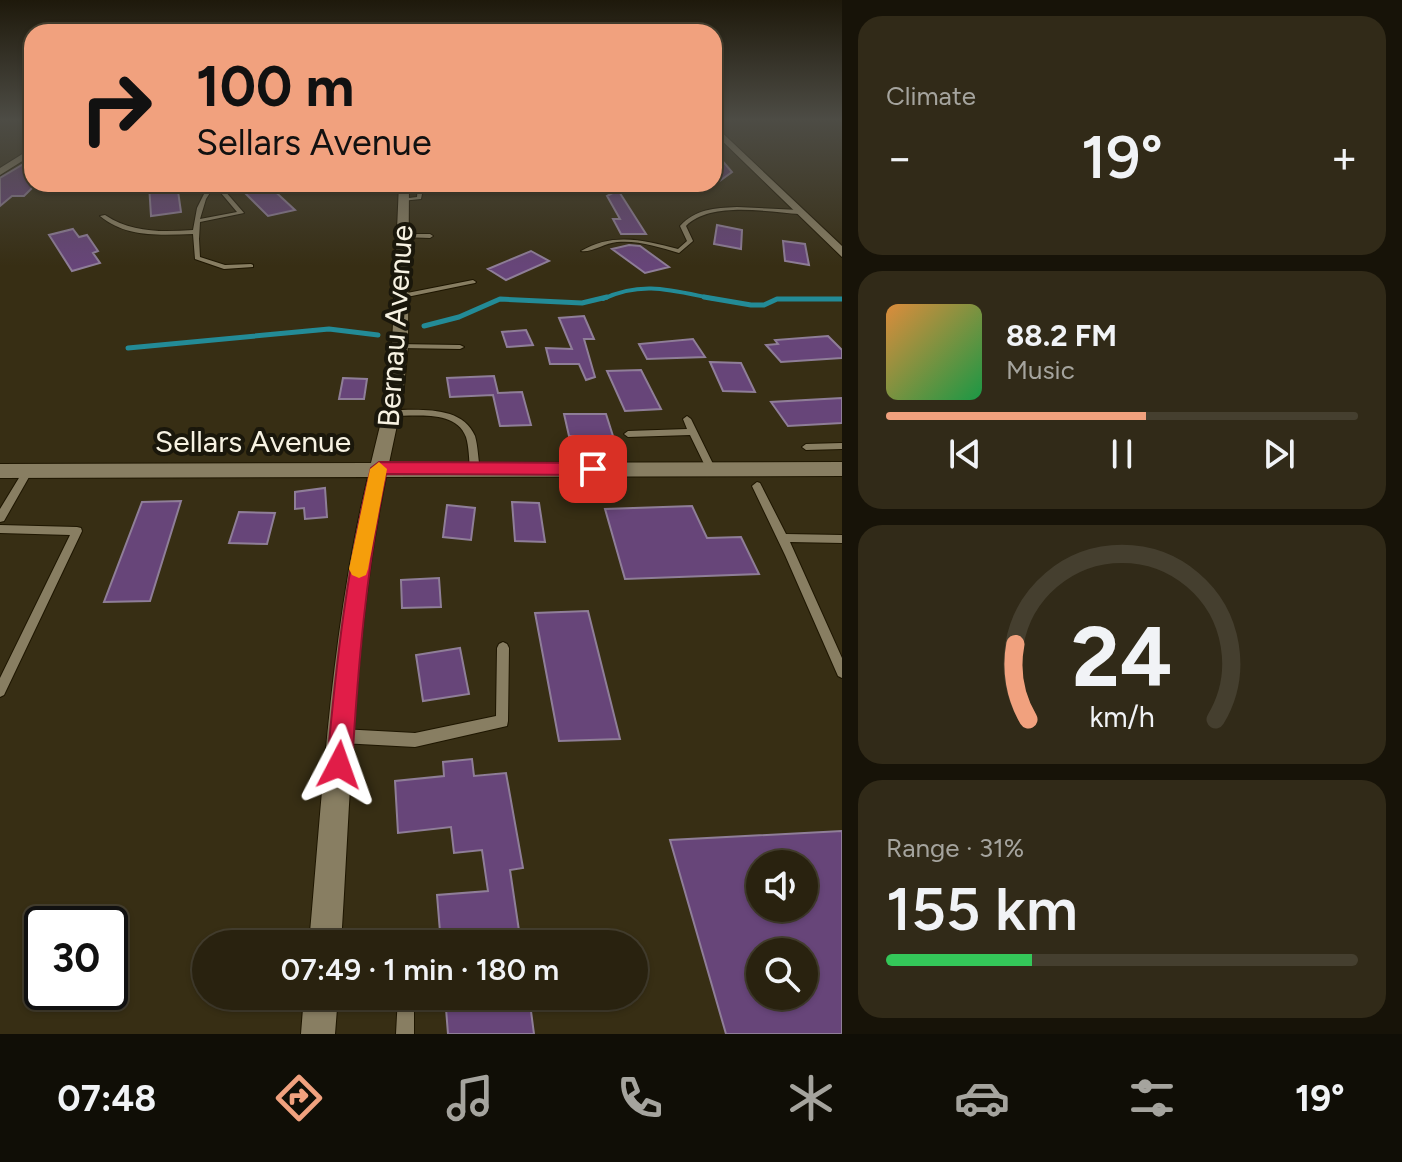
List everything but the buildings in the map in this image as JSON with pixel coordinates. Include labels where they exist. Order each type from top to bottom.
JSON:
[{"type":"street","points":[[757,169],[842,253]]},
{"type":"street","name":"Bernau Avenue","points":[[326,930],[348,647],[362,544],[392,413],[400,346],[403,236],[409,194]]},
{"type":"street","name":"Sellars Avenue","points":[[0,471],[842,469]]},
{"type":"street","points":[[318,1034],[320,1010]]},
{"type":"lane","points":[[210,192],[198,221],[197,258],[224,267],[251,266]]},
{"type":"lane","points":[[198,221],[241,213],[223,192]]},
{"type":"lane","points":[[584,251],[601,241],[619,239],[642,241],[679,251],[690,241],[683,226],[688,218],[697,213],[720,209],[800,212]]},
{"type":"lane","points":[[103,216],[113,225],[154,234],[196,232]]},
{"type":"lane","points":[[403,236],[430,236]]},
{"type":"lane","points":[[402,296],[473,282]]},
{"type":"lane","points":[[400,346],[460,347]]},
{"type":"lane","points":[[392,413],[439,414],[460,422],[469,433],[475,469]]},
{"type":"lane","points":[[687,419],[711,470]]},
{"type":"lane","points":[[628,434],[693,432]]},
{"type":"lane","points":[[806,447],[842,446]]},
{"type":"lane","points":[[0,518],[28,470]]},
{"type":"lane","points":[[757,486],[785,538],[795,568],[842,672]]},
{"type":"lane","points":[[0,529],[77,531],[0,689]]},
{"type":"lane","points":[[785,538],[842,539]]},
{"type":"lane","points":[[341,736],[415,740],[502,721],[503,648]]},
{"type":"lane","points":[[405,1034],[406,1010]]},
{"type":"waterway","points":[[603,299],[645,289],[672,290],[712,298]]},
{"type":"waterway","points":[[424,326],[459,317],[500,299],[582,303],[607,297]]},
{"type":"waterway","points":[[704,297],[712,298]]},
{"type":"waterway","points":[[712,298],[751,305],[764,305],[777,299],[842,299]]},
{"type":"waterway","points":[[128,348],[329,329],[378,335]]},
{"type":"slow traffic","points":[[359,569],[379,469]]},
{"type":"route","points":[[339,765],[348,647],[362,544],[379,468],[593,469]]}]
